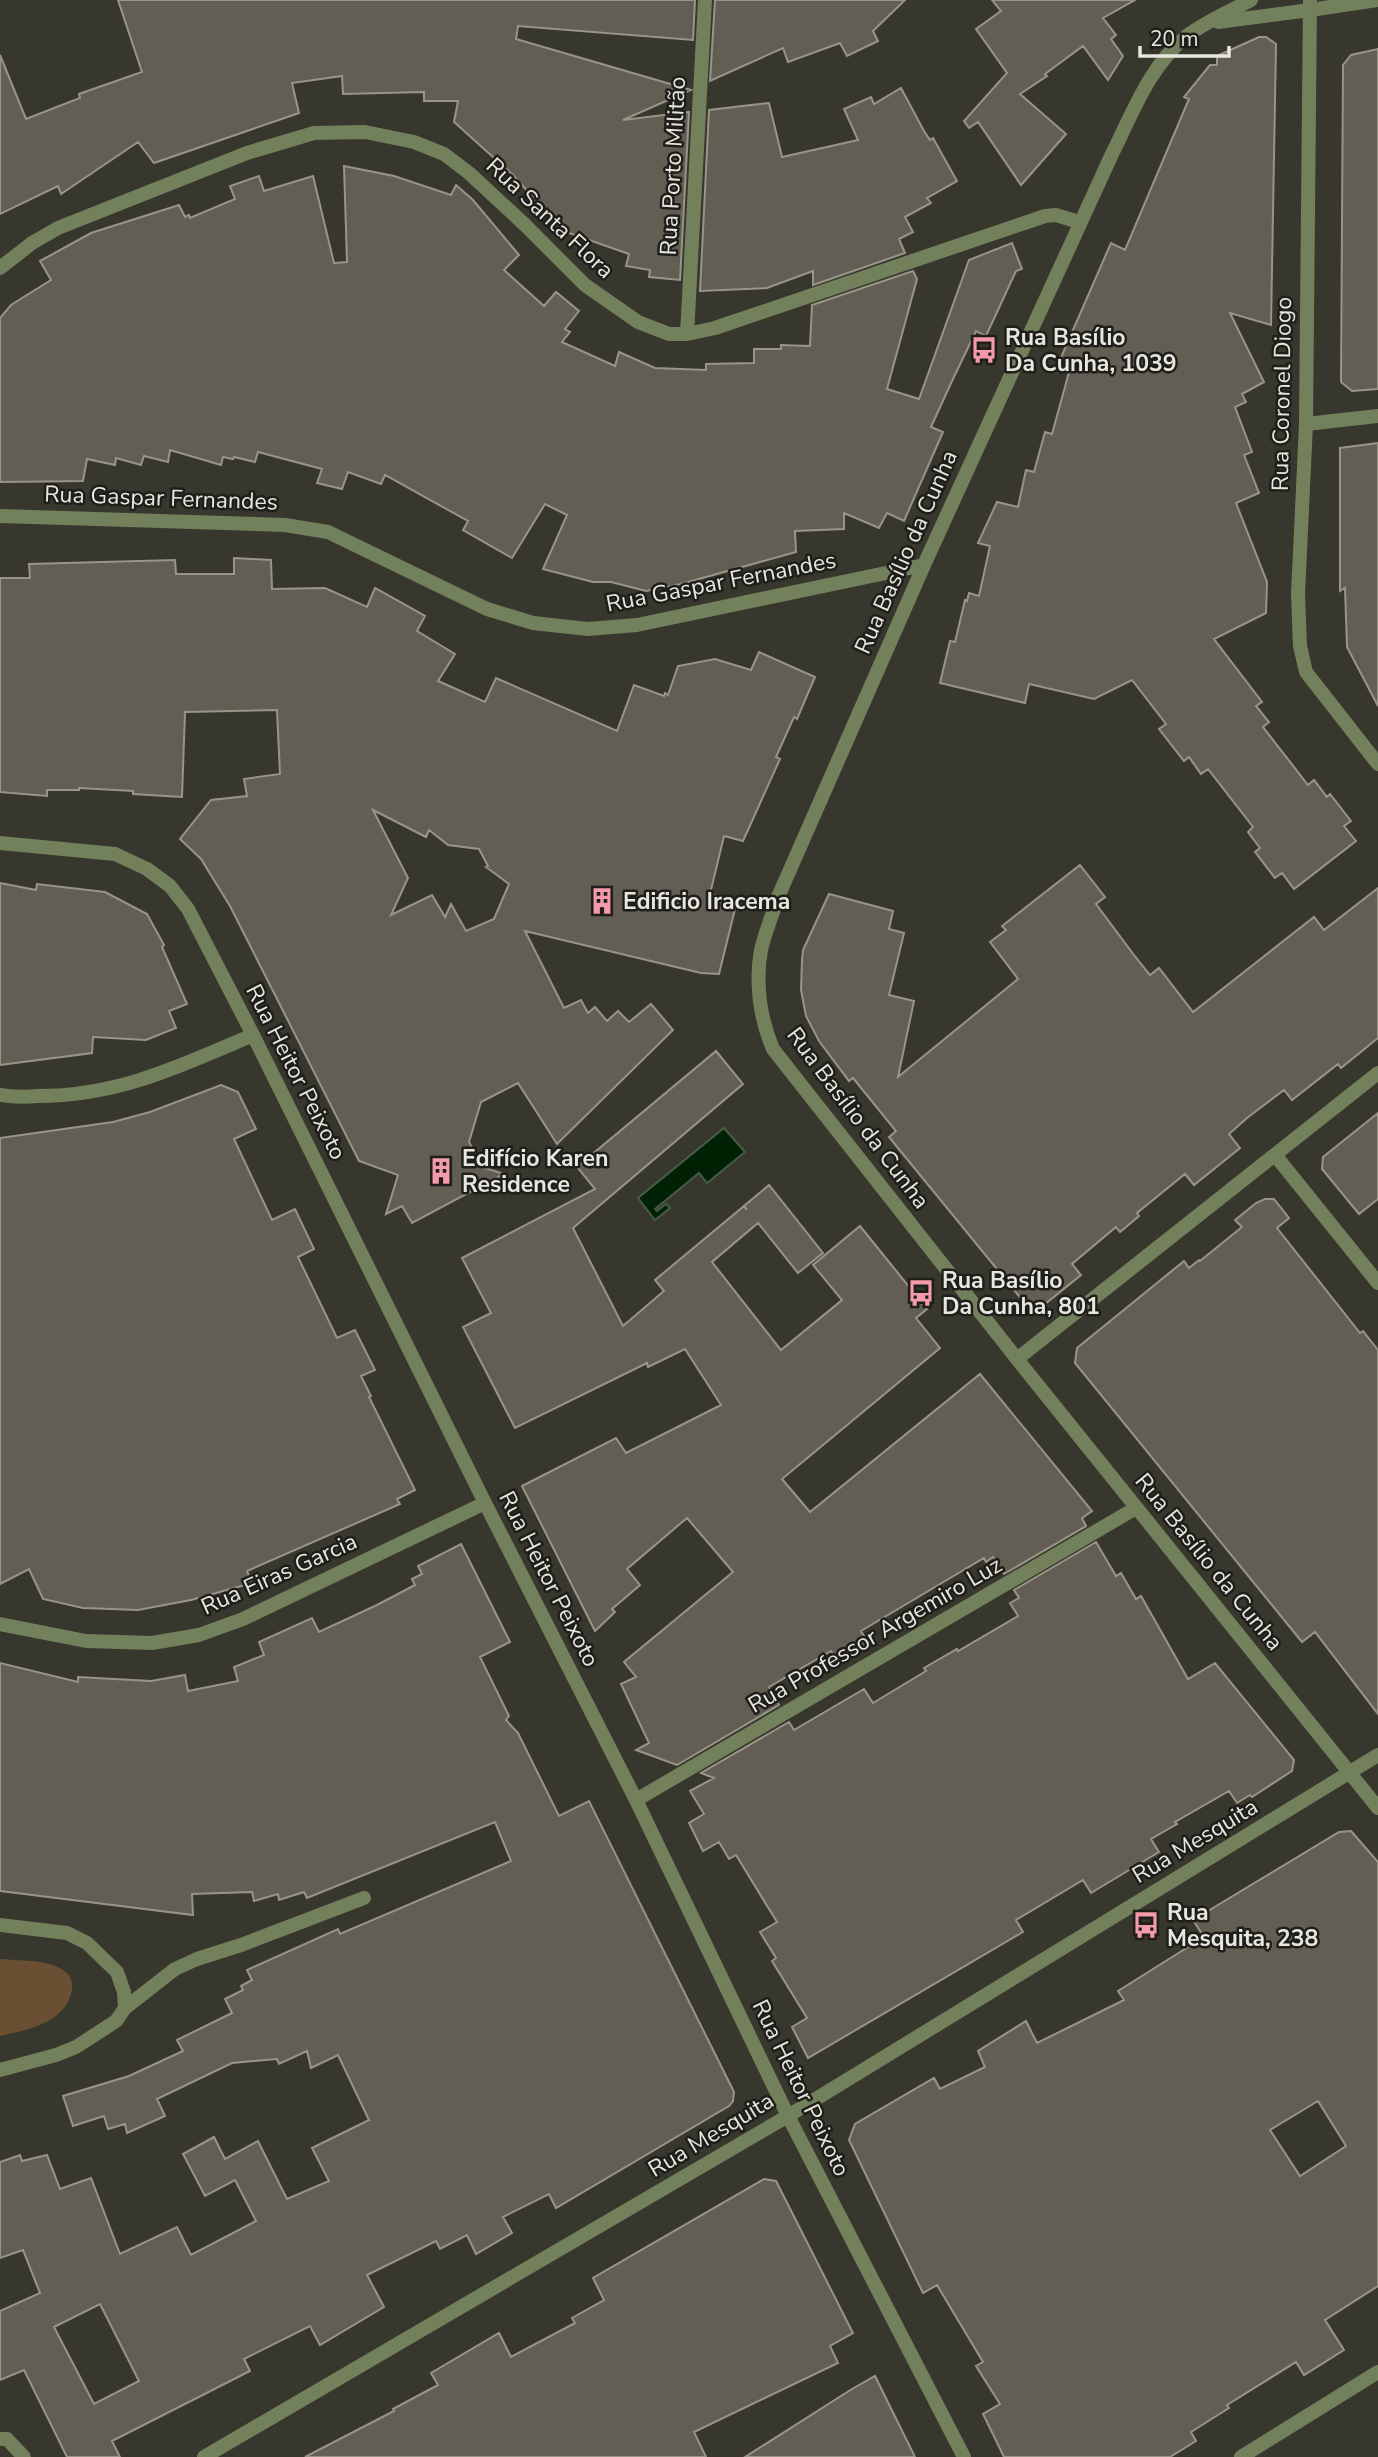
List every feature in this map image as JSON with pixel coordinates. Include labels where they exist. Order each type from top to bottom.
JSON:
[{"type":"street","name":"Rua Porto Militão","points":[[687,334],[705,0]]},
{"type":"street","name":"Rua Basílio da Cunha","points":[[1251,0],[1186,36],[1162,63],[1141,96],[1079,222],[778,897],[761,951],[759,996],[765,1031],[773,1049],[1017,1359],[1378,1808]]},
{"type":"street","name":"Rua Basílio da Cunha","points":[[1207,24],[1310,5],[1378,0]]},
{"type":"street","name":"Rua Coronel Diogo","points":[[1310,5],[1306,424],[1298,594],[1301,660],[1316,687],[1378,764]]},
{"type":"street","name":"Rua Santa Flora","points":[[0,268],[32,243],[58,228],[247,153],[314,133],[365,132],[415,142],[444,154],[523,223],[585,285],[639,322],[669,334],[687,334],[715,328],[1045,216],[1056,215],[1079,222]]},
{"type":"street","points":[[1306,424],[1378,416]]},
{"type":"street","name":"Rua Gaspar Fernandes","points":[[0,516],[244,523],[285,525],[328,532],[487,609],[533,623],[588,629],[637,625],[924,565]]},
{"type":"street","name":"Rua Heitor Peixoto","points":[[0,843],[116,853],[159,877],[170,886],[188,909],[636,1800],[788,2116],[964,2457]]},
{"type":"street","points":[[0,1095],[49,1096],[98,1092],[163,1073],[253,1035]]},
{"type":"street","points":[[1017,1359],[1378,1073]]},
{"type":"street","points":[[1275,1154],[1378,1283]]},
{"type":"street","name":"Rua Eiras Garcia","points":[[0,1624],[86,1642],[152,1643],[198,1635],[243,1619],[485,1503]]},
{"type":"street","name":"Rua Professor Argemiro Luz","points":[[636,1800],[1136,1508]]},
{"type":"street","name":"Rua Mesquita","points":[[204,2457],[788,2116],[1378,1755]]},
{"type":"street","points":[[0,2070],[76,2047],[116,2021],[125,2008],[175,1969],[364,1898]]},
{"type":"street","points":[[0,1925],[67,1933],[87,1943],[117,1972],[124,1992],[125,2008]]},
{"type":"street","points":[[1241,2457],[1378,2372]]},
{"type":"street","points":[[4,2439],[24,2457]]},
{"type":"shaded area","points":[[724,1128],[745,1152],[707,1183],[699,1173],[655,1209],[657,1211],[666,1204],[670,1208],[655,1220],[638,1198]]},
{"type":"shaded area","points":[[0,1959],[41,1962],[56,1966],[65,1972],[72,1983],[69,2001],[62,2010],[44,2023],[0,2036]]},
{"type":"building","points":[[118,0],[695,0],[693,40],[518,26],[516,39],[691,90],[623,120],[689,112],[680,280],[649,277],[650,270],[626,266],[629,254],[563,231],[513,175],[454,122],[458,101],[424,101],[424,92],[343,94],[342,76],[292,83],[299,113],[154,163],[138,142],[61,194],[58,186],[0,214],[0,55],[26,119],[80,98],[79,94],[142,72]]},
{"type":"building","points":[[715,0],[905,0],[873,31],[878,41],[847,56],[840,43],[788,62],[783,48],[710,81]]},
{"type":"building","points":[[992,0],[1135,0],[1103,18],[1116,35],[1111,39],[1123,56],[1108,80],[1083,46],[1020,94],[1066,134],[1021,185],[978,122],[969,128],[964,121],[1007,73],[976,29],[1001,11]]},
{"type":"building","points":[[1259,37],[1266,37],[1276,44],[1271,325],[1230,313],[1264,382],[1242,394],[1246,402],[1235,407],[1252,452],[1244,455],[1259,493],[1236,503],[1267,582],[1266,613],[1214,639],[1262,702],[1256,706],[1269,722],[1263,727],[1308,785],[1314,780],[1327,797],[1330,794],[1351,821],[1344,826],[1356,841],[1294,889],[1282,873],[1275,878],[1255,852],[1260,848],[1248,832],[1253,827],[1208,769],[1201,774],[1189,757],[1184,761],[1159,729],[1166,724],[1132,680],[1094,699],[1029,684],[1025,703],[940,683],[950,641],[955,642],[965,600],[967,601],[969,593],[979,596],[990,546],[978,543],[997,502],[1018,507],[1026,470],[1034,472],[1045,432],[1052,434],[1071,365],[1059,362],[1111,243],[1125,250],[1189,99],[1184,97],[1210,65],[1217,65],[1217,56]]},
{"type":"building","points":[[1378,49],[1378,389],[1352,391],[1341,382],[1343,65],[1351,55]]},
{"type":"building","points":[[901,88],[924,131],[930,140],[933,138],[957,181],[927,198],[931,203],[905,217],[913,232],[899,239],[905,253],[813,285],[813,271],[767,288],[700,291],[709,110],[769,103],[782,157],[858,140],[844,109],[871,97],[874,104]]},
{"type":"building","points":[[344,166],[394,176],[451,195],[456,185],[473,200],[519,255],[504,270],[544,306],[556,292],[579,311],[565,329],[570,332],[562,342],[615,366],[619,352],[655,368],[706,370],[706,364],[754,363],[754,349],[781,349],[781,345],[810,346],[812,305],[913,271],[917,279],[887,389],[919,399],[969,260],[1012,243],[1022,269],[1016,271],[986,336],[976,331],[952,381],[931,427],[943,432],[904,521],[887,513],[879,528],[844,513],[844,529],[795,531],[796,552],[681,584],[646,591],[611,582],[593,582],[543,569],[567,515],[545,504],[512,558],[463,530],[468,521],[385,475],[381,484],[348,472],[342,489],[317,483],[322,469],[258,452],[255,462],[223,457],[221,465],[170,450],[168,462],[144,456],[141,465],[116,458],[115,465],[87,459],[83,481],[0,482],[0,318],[11,305],[51,280],[40,261],[91,233],[179,205],[185,217],[189,215],[190,218],[235,199],[230,186],[259,176],[264,191],[313,176],[334,263],[347,262]]},
{"type":"building","points":[[1378,443],[1378,706],[1347,647],[1345,588],[1340,591],[1340,448]]},
{"type":"building","points":[[234,558],[271,560],[272,589],[325,588],[367,607],[375,588],[425,616],[417,631],[455,654],[438,681],[485,702],[496,678],[617,731],[634,685],[668,695],[678,666],[715,659],[751,670],[759,652],[815,677],[797,719],[794,717],[776,757],[780,759],[743,841],[724,836],[710,894],[737,901],[719,974],[701,973],[525,931],[564,1008],[581,1000],[588,1013],[595,1007],[607,1021],[618,1011],[629,1022],[651,1004],[673,1030],[557,1144],[518,1083],[481,1102],[469,1142],[482,1167],[504,1174],[412,1223],[402,1206],[386,1214],[398,1175],[359,1161],[230,906],[201,859],[180,839],[211,800],[247,796],[244,779],[280,774],[277,710],[185,712],[182,797],[79,788],[47,790],[47,796],[0,792],[0,578],[30,578],[29,564],[175,560],[176,574],[234,574]],"holes":[[[373,810],[426,837],[429,830],[448,845],[479,849],[488,866],[486,867],[509,884],[494,919],[466,931],[451,904],[445,917],[432,895],[391,915],[408,878]]]},
{"type":"building","points":[[1080,865],[1105,897],[1096,904],[1134,955],[1150,975],[1159,968],[1193,1012],[1314,917],[1324,930],[1378,888],[1378,1038],[1341,1068],[1338,1064],[1292,1100],[1284,1090],[1247,1118],[1229,1134],[1240,1148],[1194,1185],[1185,1174],[1137,1213],[1139,1216],[1120,1232],[1116,1227],[1072,1264],[1081,1275],[1040,1308],[1023,1301],[889,1137],[896,1131],[853,1078],[849,1081],[819,1041],[806,1016],[801,990],[802,960],[803,950],[829,894],[893,911],[889,929],[904,933],[889,995],[914,1001],[898,1077],[1018,979],[990,942],[1006,930],[1002,926]]},
{"type":"building","points":[[0,883],[36,890],[37,884],[105,892],[147,914],[164,945],[162,947],[187,1004],[169,1011],[176,1028],[146,1040],[93,1037],[92,1053],[0,1065]]},
{"type":"building","points":[[716,1051],[743,1084],[573,1228],[623,1326],[664,1291],[655,1280],[769,1185],[823,1253],[798,1273],[758,1223],[712,1262],[781,1350],[842,1300],[813,1265],[860,1226],[927,1309],[916,1318],[940,1348],[782,1479],[810,1512],[980,1374],[1092,1511],[1082,1518],[1086,1526],[1004,1574],[993,1557],[986,1562],[984,1558],[861,1631],[869,1644],[838,1662],[831,1651],[769,1687],[779,1705],[677,1765],[636,1750],[649,1743],[621,1684],[636,1677],[624,1662],[733,1572],[687,1518],[627,1569],[640,1585],[612,1609],[615,1612],[595,1631],[522,1486],[616,1438],[626,1453],[721,1405],[685,1349],[648,1367],[647,1363],[515,1428],[463,1327],[491,1313],[462,1258],[595,1189],[577,1167]]},
{"type":"building","points":[[221,1085],[238,1092],[256,1129],[234,1139],[272,1220],[295,1209],[314,1249],[298,1257],[337,1338],[355,1330],[375,1370],[361,1376],[415,1490],[397,1499],[400,1504],[247,1571],[252,1583],[191,1600],[138,1610],[83,1608],[43,1599],[29,1569],[0,1584],[0,1138],[113,1122],[150,1112]]},
{"type":"building","points":[[1378,1113],[1378,1199],[1359,1214],[1322,1169],[1323,1157]]},
{"type":"building","points":[[1265,1199],[1274,1199],[1289,1218],[1277,1228],[1360,1333],[1363,1331],[1378,1350],[1378,1714],[1315,1632],[1302,1642],[1075,1363],[1077,1348],[1184,1261],[1189,1268],[1200,1261],[1242,1227],[1235,1220]]},
{"type":"building","points":[[1096,1542],[1116,1576],[1121,1573],[1136,1599],[1141,1596],[1188,1679],[1215,1663],[1294,1760],[1292,1771],[1252,1797],[1250,1795],[1237,1803],[1229,1791],[1175,1822],[1177,1824],[1151,1839],[1159,1852],[1091,1893],[1083,1880],[1016,1920],[1023,1932],[808,2058],[792,2027],[807,2018],[772,1961],[776,1958],[760,1932],[777,1922],[736,1855],[729,1859],[719,1842],[703,1851],[689,1823],[704,1814],[690,1791],[714,1778],[701,1773],[789,1722],[794,1730],[864,1689],[873,1703],[926,1671],[924,1668],[1018,1616],[1010,1603],[1019,1598],[1014,1590]]},
{"type":"building","points":[[461,1544],[510,1642],[480,1657],[509,1716],[506,1720],[518,1733],[559,1816],[589,1801],[734,2092],[733,2101],[729,2106],[556,2208],[549,2194],[503,2217],[512,2233],[476,2254],[467,2235],[440,2249],[436,2241],[367,2275],[384,2307],[320,2345],[310,2326],[244,2359],[250,2371],[112,2441],[120,2457],[67,2457],[24,2370],[0,2380],[0,2311],[40,2293],[23,2250],[0,2258],[0,2162],[20,2155],[22,2161],[47,2155],[60,2189],[91,2178],[120,2254],[177,2227],[191,2255],[256,2221],[235,2180],[205,2196],[183,2154],[214,2137],[225,2159],[258,2141],[287,2199],[329,2181],[312,2148],[369,2120],[338,2055],[311,2068],[307,2051],[279,2064],[277,2059],[232,2063],[157,2099],[165,2116],[127,2133],[125,2124],[108,2129],[104,2116],[73,2126],[63,2096],[129,2076],[183,2051],[177,2040],[232,2013],[225,1999],[243,1990],[241,1986],[252,1980],[247,1970],[338,1929],[340,1934],[511,1861],[495,1822],[307,1898],[304,1892],[279,1900],[278,1894],[254,1901],[252,1892],[192,1894],[193,1915],[0,1891],[0,1663],[78,1682],[78,1677],[151,1681],[185,1675],[188,1691],[238,1681],[234,1667],[264,1655],[259,1642],[312,1618],[319,1632],[377,1605],[415,1585],[412,1579],[422,1574],[418,1566]],"holes":[[[100,2304],[139,2381],[94,2404],[54,2327]]]},
{"type":"building","points":[[1351,1831],[1378,1862],[1378,2286],[1325,2320],[1344,2350],[1304,2375],[1296,2362],[1227,2405],[1229,2408],[1191,2432],[1196,2441],[1170,2457],[1004,2457],[983,2414],[1000,2404],[976,2366],[983,2362],[937,2285],[923,2293],[849,2140],[855,2124],[934,2078],[940,2089],[985,2067],[978,2051],[1026,2021],[1037,2043],[1124,2000],[1118,1991],[1204,1937],[1193,1920],[1339,1832]],"holes":[[[1318,2101],[1346,2146],[1300,2176],[1270,2130]]]},
{"type":"building","points":[[764,2179],[776,2181],[853,2333],[830,2346],[838,2363],[694,2432],[706,2457],[305,2457],[438,2385],[431,2373],[499,2333],[511,2357],[575,2323],[572,2318],[604,2300],[593,2278]]},
{"type":"building","points":[[875,2376],[915,2457],[745,2457],[852,2389]]},
{"type":"place","name":"Rua Basílio Da Cunha, 1039","points":[[984,350]]},
{"type":"place","name":"Edificio Iracema","points":[[602,901]]},
{"type":"place","name":"Edifício Karen Residence","points":[[441,1171]]},
{"type":"place","name":"Rua Basílio Da Cunha, 801","points":[[921,1293]]},
{"type":"place","name":"Rua Mesquita, 238","points":[[1146,1925]]}]
